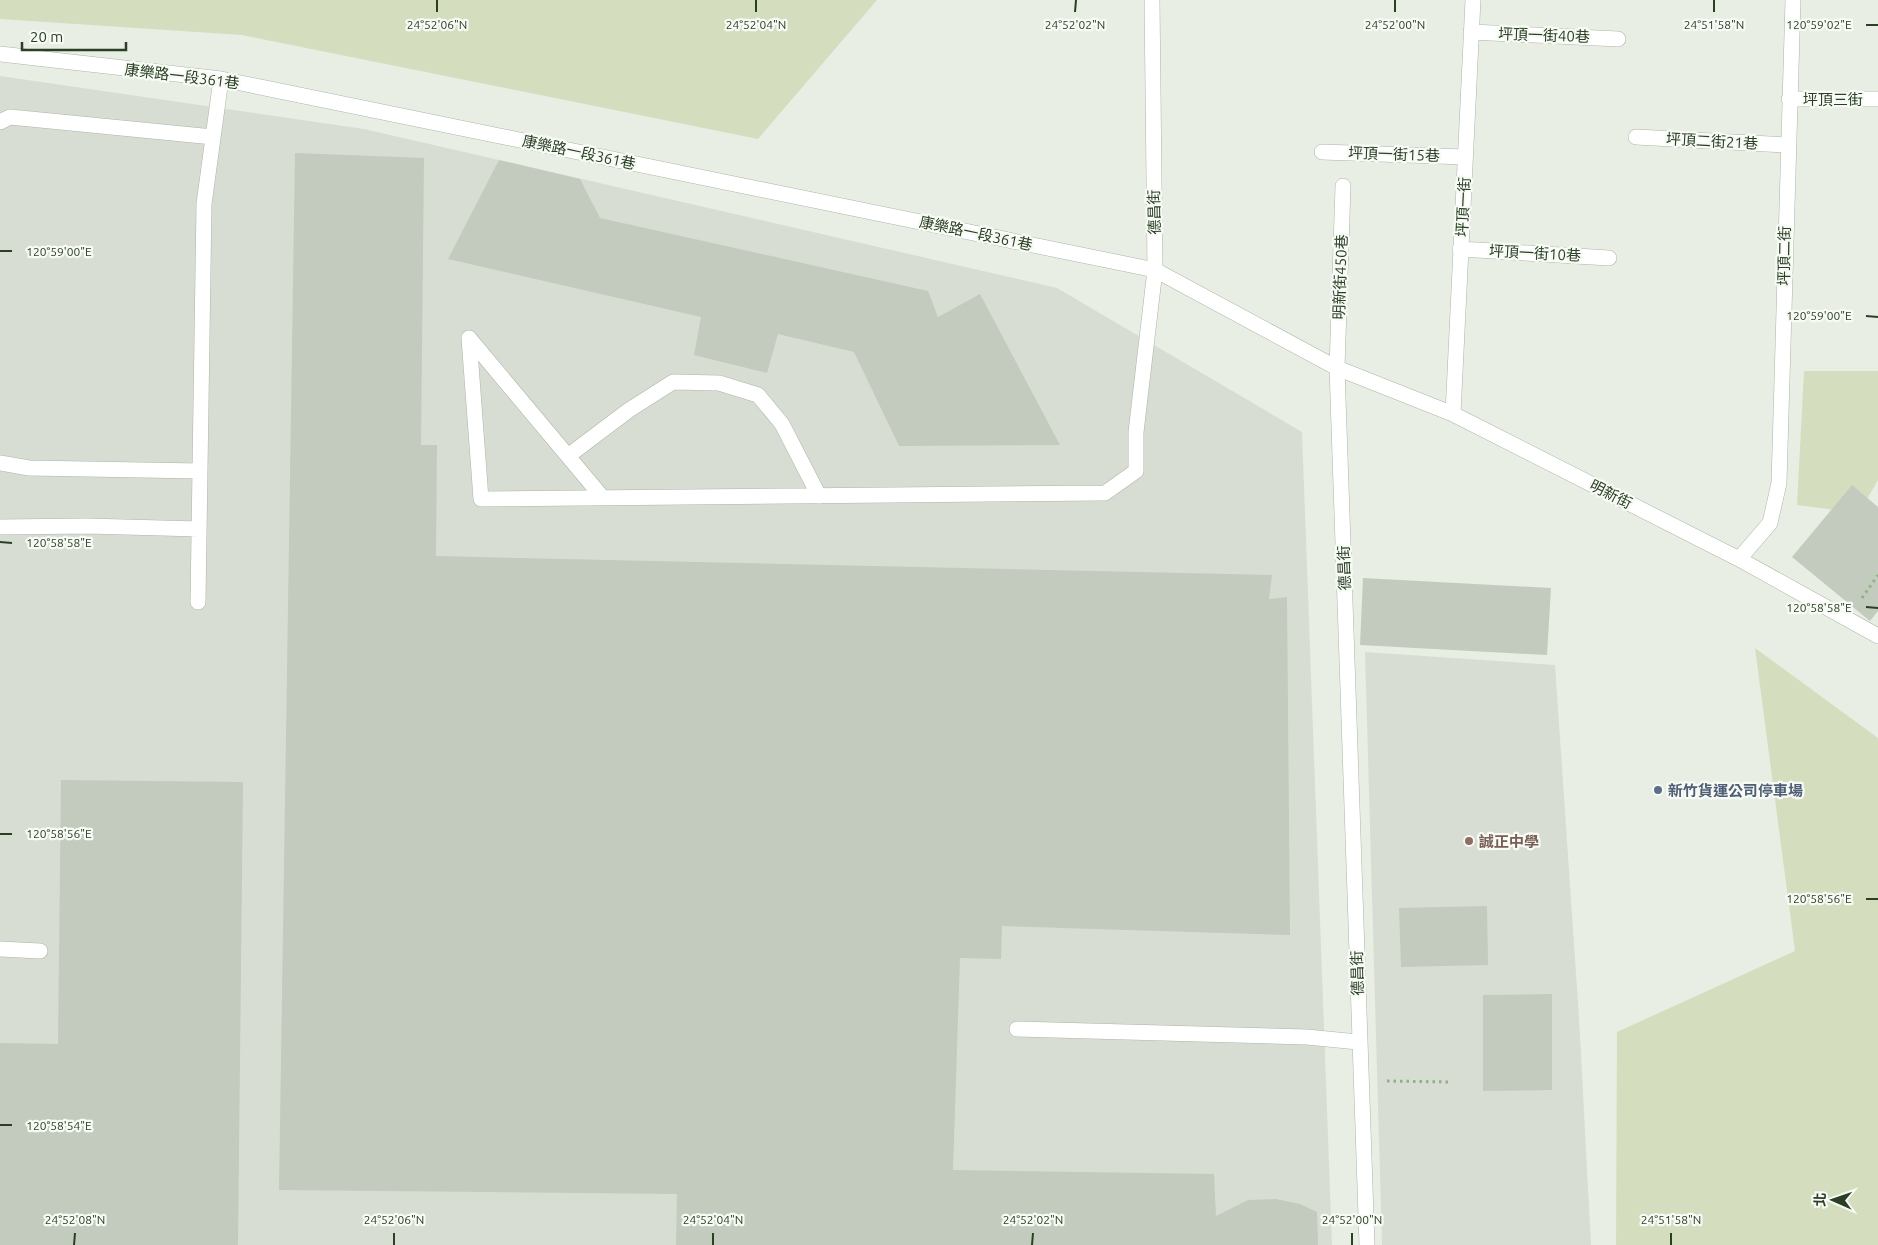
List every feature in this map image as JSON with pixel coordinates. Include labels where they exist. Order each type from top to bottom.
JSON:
[{"type":"street","name":"德昌街","points":[[568,456],[469,338],[481,499],[1105,493],[1136,471],[1136,432],[1155,270],[1152,0]]},
{"type":"street","name":"坪頂一街","points":[[1453,414],[1473,0]]},
{"type":"street","name":"坪頂二街","points":[[1739,559],[1770,523],[1779,483],[1787,145],[1793,0]]},
{"type":"street","name":"坪頂一街40巷","points":[[1471,32],[1618,39]]},
{"type":"street","name":"康樂路一段361巷","points":[[0,54],[221,79],[1155,270]]},
{"type":"street","points":[[198,602],[204,204],[221,79]]},
{"type":"street","name":"坪頂三街","points":[[1789,98],[1878,99]]},
{"type":"street","points":[[0,122],[10,117],[213,137]]},
{"type":"street","name":"坪頂二街21巷","points":[[1636,137],[1787,145]]},
{"type":"street","name":"坪頂一街15巷","points":[[1322,152],[1465,157]]},
{"type":"street","name":"明新街450巷","points":[[1337,368],[1343,186]]},
{"type":"street","name":"坪頂一街10巷","points":[[1460,249],[1610,258]]},
{"type":"street","points":[[1155,270],[1337,368]]},
{"type":"street","name":"德昌街","points":[[1337,368],[1358,1042],[1367,1245]]},
{"type":"street","name":"明新街","points":[[1337,368],[1453,414],[1739,559],[1878,636]]},
{"type":"street","points":[[603,498],[568,456],[629,410],[673,382],[719,383],[758,394],[782,424],[819,496]]},
{"type":"street","points":[[0,463],[29,468],[200,471]]},
{"type":"street","points":[[0,527],[87,526],[198,529]]},
{"type":"street","points":[[0,949],[40,950]]},
{"type":"street","points":[[1018,1029],[1307,1037],[1358,1042]]},
{"type":"path","points":[[1391,1080],[1451,1082]]},
{"type":"shaded area","points":[[0,76],[364,129],[1057,288],[1302,432],[1332,1245],[0,1245]]},
{"type":"shaded area","name":"誠正中學","points":[[1365,652],[1555,665],[1579,1017],[1591,1245],[1382,1245]]},
{"type":"green space","points":[[0,0],[877,0],[758,139],[242,35],[0,19]]},
{"type":"green space","points":[[1804,371],[1878,371],[1878,480],[1859,513],[1797,505]]},
{"type":"green space","points":[[1755,648],[1878,738],[1878,1245],[1616,1245],[1617,1032],[1795,951]]},
{"type":"building","points":[[295,153],[424,158],[421,445],[437,445],[436,556],[1272,575],[1269,599],[1287,597],[1290,935],[1002,926],[1001,959],[960,958],[953,1170],[1214,1174],[1216,1216],[1248,1200],[1276,1199],[1300,1204],[1317,1212],[1318,1245],[676,1245],[677,1194],[279,1190]]},
{"type":"building","points":[[499,160],[580,179],[600,218],[928,291],[938,317],[980,294],[1060,445],[899,446],[854,352],[778,334],[767,373],[694,355],[701,317],[448,259]]},
{"type":"building","points":[[1852,485],[1878,507],[1878,611],[1870,621],[1792,557]]},
{"type":"building","points":[[1363,578],[1551,588],[1547,655],[1360,645]]},
{"type":"building","points":[[61,780],[243,782],[238,1245],[0,1245],[0,1043],[58,1044]]},
{"type":"building","points":[[1487,906],[1488,965],[1401,967],[1399,908]]},
{"type":"building","points":[[1552,994],[1552,1090],[1483,1091],[1483,995]]},
{"type":"place","name":"新竹貨運公司停車場","points":[[1658,790]]},
{"type":"place","name":"誠正中學","points":[[1469,841]]}]
